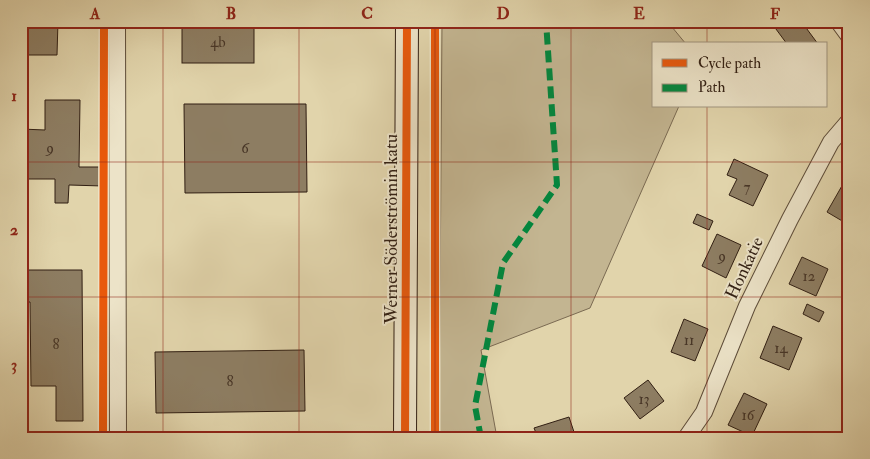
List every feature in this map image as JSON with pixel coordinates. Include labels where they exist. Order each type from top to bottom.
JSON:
[{"type":"street","points":[[117,21],[118,438]]},
{"type":"street","name":"Werner Söderströmin katu","points":[[405,438],[407,21]]},
{"type":"street","points":[[838,21],[849,36]]},
{"type":"street","name":"Honkatie","points":[[686,438],[704,412],[747,306],[790,219],[831,142],[849,121]]},
{"type":"shaded area","points":[[442,21],[667,21],[684,42],[652,42],[652,108],[678,108],[590,308],[481,350],[497,438],[439,438]]},
{"type":"building","points":[[21,21],[58,21],[57,55],[21,55]]},
{"type":"building","points":[[182,21],[254,21],[254,63],[182,63]]},
{"type":"building","points":[[778,21],[801,21],[817,42],[786,42],[773,25]]},
{"type":"building","points":[[45,100],[80,100],[79,167],[103,167],[103,186],[69,185],[68,203],[55,203],[55,179],[21,179],[21,129],[45,130]]},
{"type":"building","points":[[184,104],[306,104],[307,192],[185,193]]},
{"type":"building","points":[[734,159],[768,175],[753,206],[729,195],[737,179],[727,175]]},
{"type":"building","points":[[843,184],[849,187],[849,225],[827,212]]},
{"type":"building","points":[[697,214],[713,221],[709,230],[693,223]]},
{"type":"building","points":[[717,234],[741,245],[726,278],[702,266]]},
{"type":"building","points":[[802,257],[828,269],[816,296],[789,284]]},
{"type":"building","points":[[21,270],[82,270],[83,421],[56,421],[56,386],[31,386],[30,302],[21,302]]},
{"type":"building","points":[[807,304],[824,312],[819,322],[803,314]]},
{"type":"building","points":[[684,319],[708,329],[695,361],[671,352]]},
{"type":"building","points":[[773,326],[802,338],[789,370],[760,358]]},
{"type":"building","points":[[304,350],[305,411],[156,413],[155,352]]},
{"type":"building","points":[[648,380],[664,401],[640,419],[624,398]]},
{"type":"building","points":[[744,393],[767,404],[752,436],[728,425]]},
{"type":"building","points":[[569,417],[576,438],[538,438],[534,428]]},
{"type":"marked path","points":[[481,438],[475,406],[503,263],[557,185],[546,21]]},
{"type":"cycle path","points":[[103,438],[104,21]]},
{"type":"cycle path","points":[[405,438],[407,21]]},
{"type":"cycle path","points":[[435,21],[435,438]]}]
